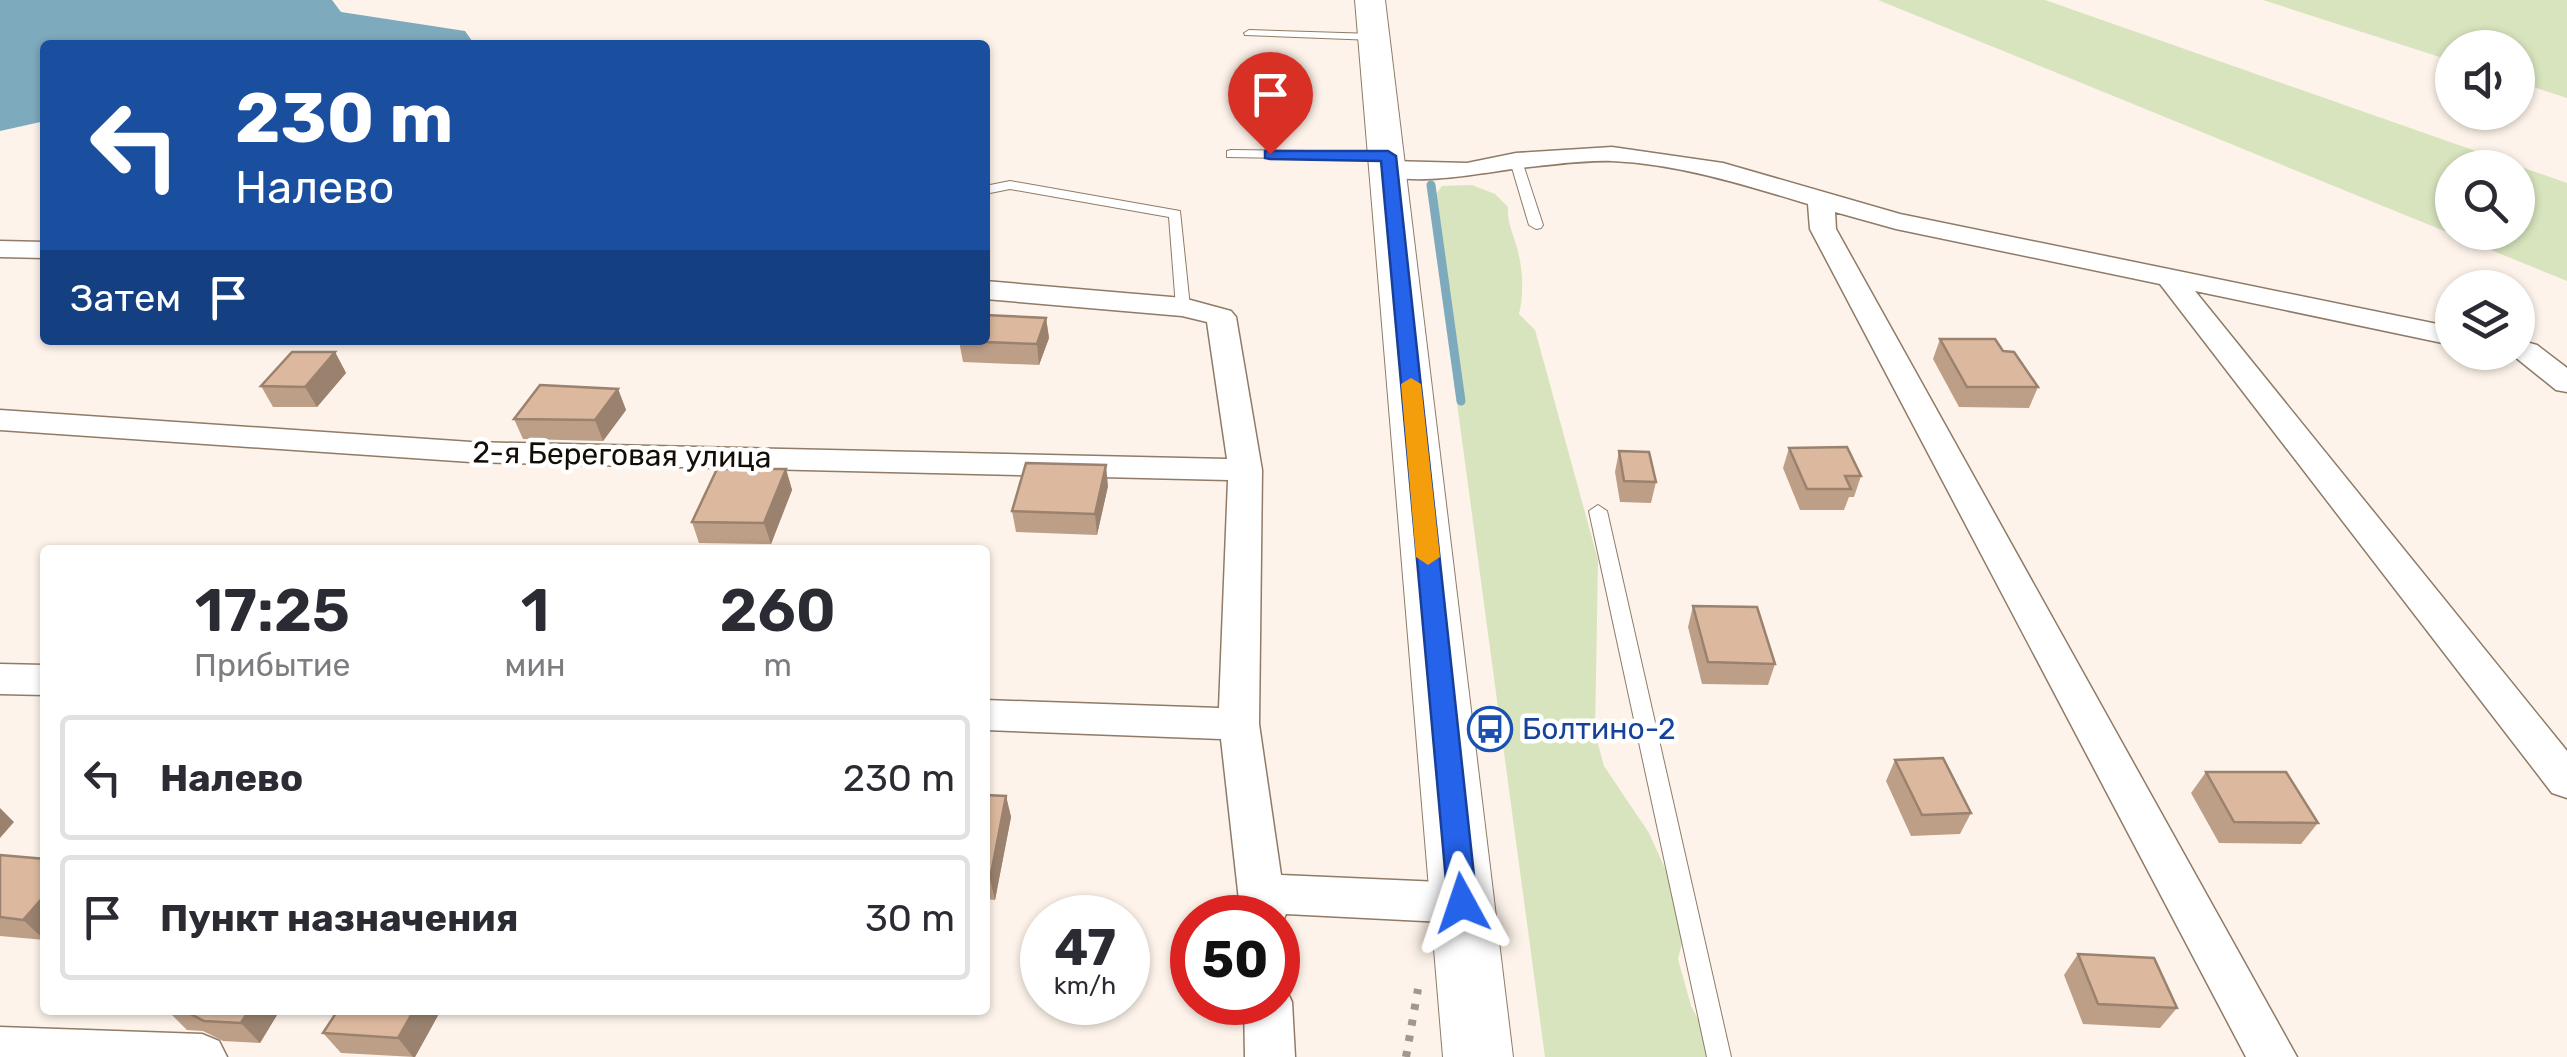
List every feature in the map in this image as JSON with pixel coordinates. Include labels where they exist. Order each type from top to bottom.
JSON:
[{"type":"main road","points":[[1372,18],[1478,1057]]},
{"type":"street","points":[[1389,163],[1467,171],[1516,161],[1612,154],[1723,171],[1896,222],[2435,333]]},
{"type":"street","points":[[1821,202],[1824,229],[2272,1057]]},
{"type":"street","points":[[0,249],[40,250]]},
{"type":"street","points":[[2170,278],[2567,781]]},
{"type":"street","points":[[990,290],[1183,307],[1221,317],[1244,470],[1239,724],[1262,895]]},
{"type":"street","points":[[2535,353],[2567,360]]},
{"type":"street","points":[[2535,359],[2567,382]]},
{"type":"street","name":"2-я Береговая улица","points":[[0,420],[471,452],[1244,470]]},
{"type":"street","points":[[0,678],[40,680]]},
{"type":"street","points":[[990,715],[1239,724]]},
{"type":"street","points":[[1300,905],[1462,903]]},
{"type":"street","points":[[1269,1025],[1270,1057]]},
{"type":"street","points":[[0,1050],[202,1057]]},
{"type":"lane","points":[[1248,34],[1372,18]]},
{"type":"lane","points":[[1231,154],[1389,163]]},
{"type":"lane","points":[[1516,161],[1536,225]]},
{"type":"lane","points":[[990,189],[1010,185],[1175,214],[1183,307]]},
{"type":"lane","points":[[1598,511],[1719,1057]]},
{"type":"green space","points":[[1878,0],[2045,0],[2473,150],[2435,150],[2435,227]]},
{"type":"green space","points":[[2263,0],[2567,0],[2567,98],[2535,88],[2535,30],[2435,30],[2435,56]]},
{"type":"green space","points":[[2535,172],[2567,183],[2567,281],[2491,250],[2535,250]]},
{"type":"green space","points":[[1472,185],[1495,194],[1508,207],[1522,272],[1519,314],[1535,330],[1598,560],[1595,733],[1604,766],[1649,833],[1688,919],[1678,959],[1691,1006],[1718,1057],[1545,1057],[1430,202],[1442,186]]},
{"type":"water","points":[[0,0],[332,0],[341,12],[465,31],[471,40],[40,40],[40,122],[0,131]]},
{"type":"building","points":[[990,315],[1046,318],[1037,344],[990,342]]},
{"type":"building","points":[[1940,339],[1995,339],[2003,351],[2014,352],[2038,387],[1967,387]]},
{"type":"building","points":[[292,352],[335,352],[305,387],[261,386]]},
{"type":"building","points":[[540,385],[618,389],[595,420],[514,419]]},
{"type":"building","points":[[1847,447],[1861,476],[1845,476],[1851,489],[1807,489],[1789,448]]},
{"type":"building","points":[[1619,451],[1649,452],[1656,482],[1624,481]]},
{"type":"building","points":[[1026,463],[1106,465],[1095,514],[1012,511]]},
{"type":"building","points":[[717,469],[786,469],[764,523],[692,522]]},
{"type":"building","points":[[1693,606],[1757,607],[1775,664],[1708,662]]},
{"type":"building","points":[[1943,758],[1971,813],[1922,815],[1895,760]]},
{"type":"building","points":[[2206,772],[2286,772],[2318,823],[2234,822]]},
{"type":"building","points":[[990,795],[1006,796],[990,879]]},
{"type":"building","points":[[0,855],[40,859],[40,901],[23,920],[0,917]]},
{"type":"building","points":[[2078,954],[2154,958],[2177,1008],[2098,1004]]},
{"type":"building","points":[[193,1015],[246,1015],[241,1023],[204,1021]]},
{"type":"building","points":[[335,1015],[411,1015],[398,1038],[323,1033]]},
{"type":"waterway","points":[[1431,185],[1461,401]]},
{"type":"slow traffic","points":[[1411,384],[1428,557]]},
{"type":"place","name":"Болтино-2","points":[[1490,729]]},
{"type":"route","points":[[1270,154],[1388,156],[1462,903]]}]
